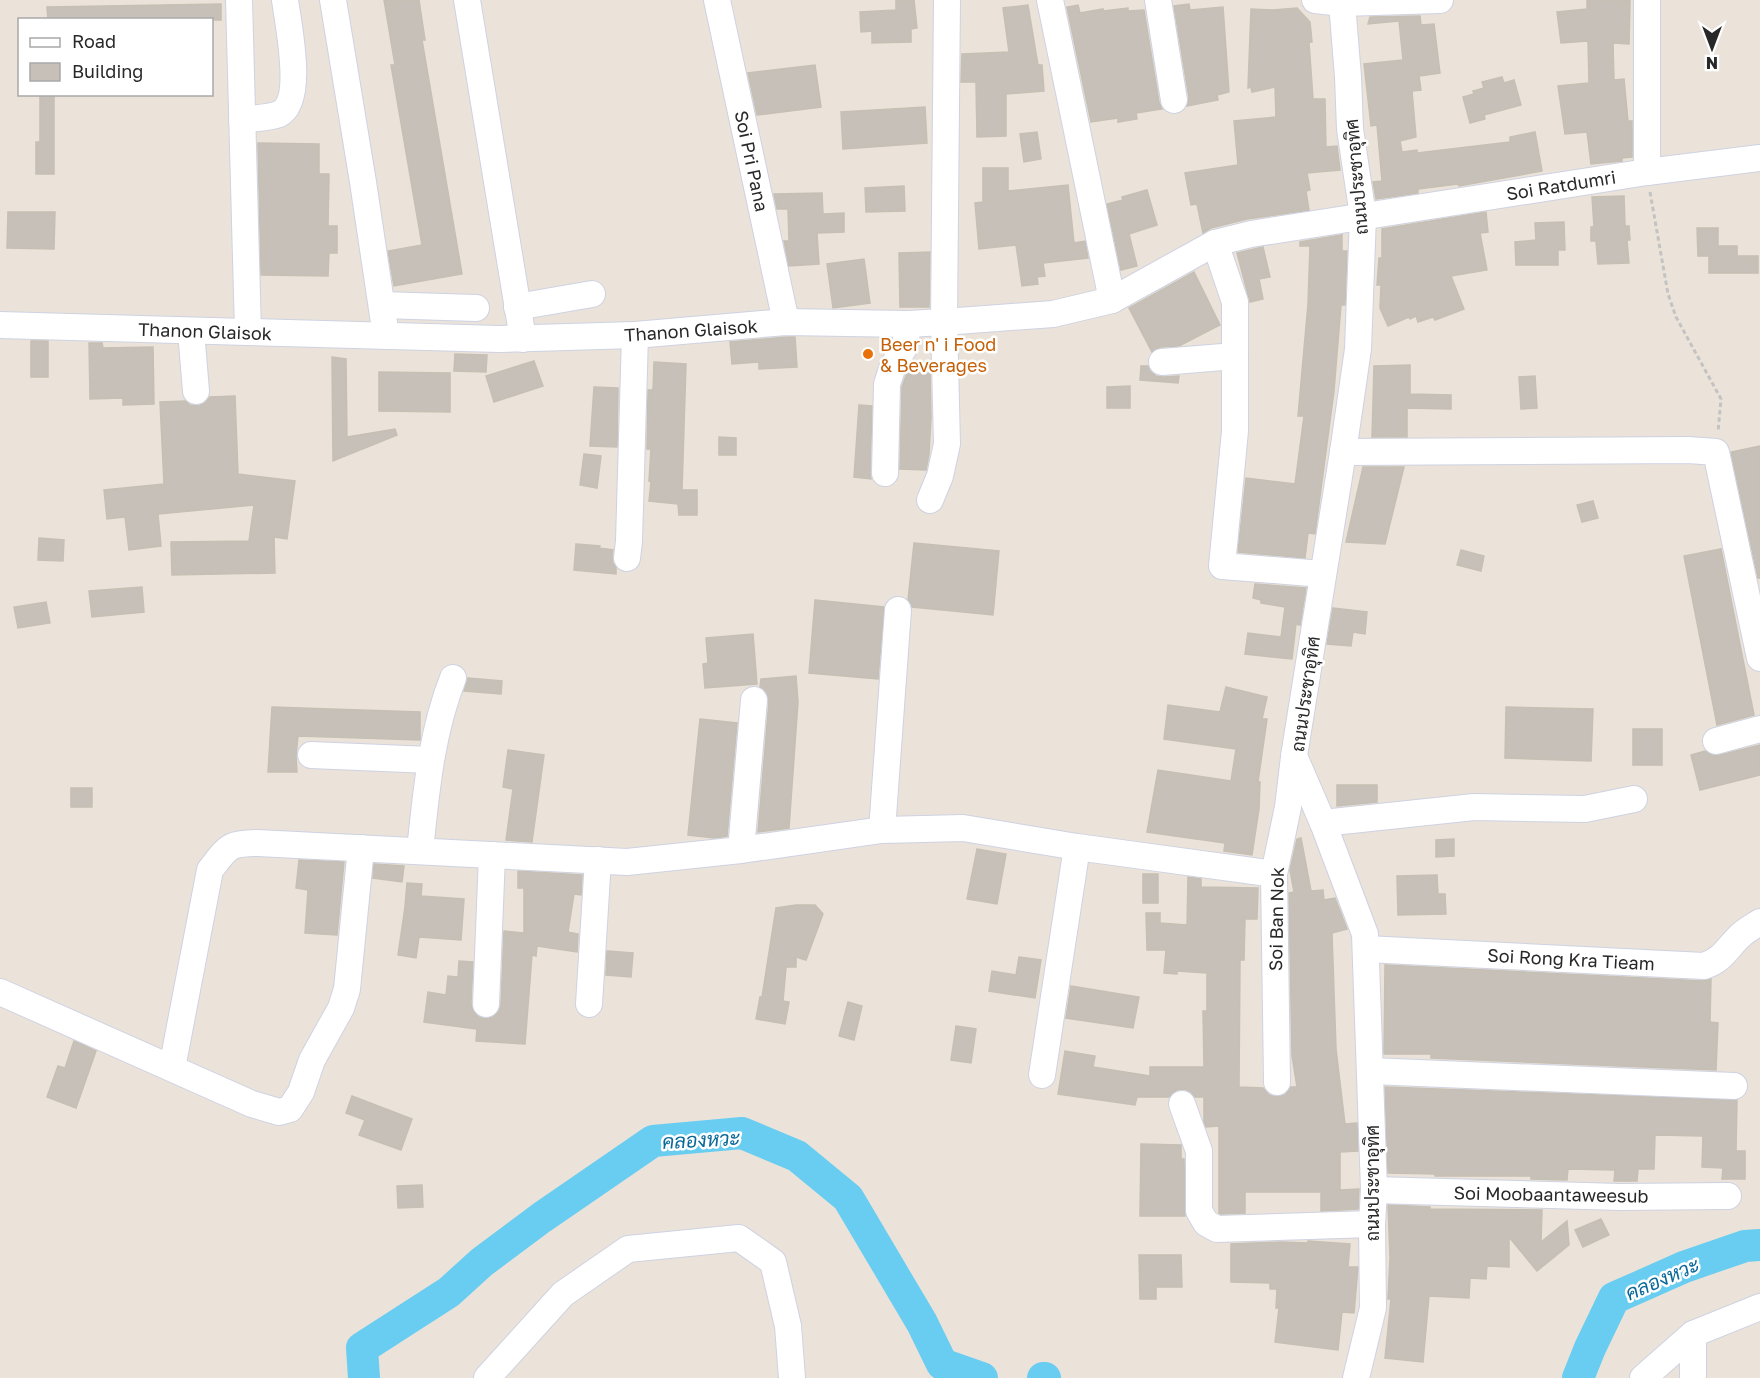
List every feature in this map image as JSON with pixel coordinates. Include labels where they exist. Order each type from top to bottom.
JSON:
[{"type":"street","points":[[238,0],[248,332]]},
{"type":"street","points":[[242,120],[279,114],[287,108],[291,100],[294,75],[285,0]]},
{"type":"street","points":[[333,0],[386,336]]},
{"type":"street","points":[[467,0],[523,339]]},
{"type":"street","name":"Soi Pri Pana","points":[[717,0],[786,322]]},
{"type":"street","points":[[930,500],[940,476],[947,444],[944,322],[947,0]]},
{"type":"street","points":[[1050,0],[1112,300]]},
{"type":"street","points":[[1158,0],[1174,100]]},
{"type":"street","points":[[1315,0],[1440,0]]},
{"type":"street","points":[[1647,0],[1647,172]]},
{"type":"street","name":"ถนนประชาอุทิศ","points":[[1343,1],[1350,129],[1363,216],[1358,349],[1294,756],[1323,823],[1365,934],[1374,1190],[1373,1308],[1356,1378]]},
{"type":"street","name":"Soi Ratdumri","points":[[1363,216],[1647,172],[1760,158]]},
{"type":"street","name":"Thanon Glaisok","points":[[0,325],[523,339],[635,335],[786,322],[908,324],[1053,314],[1112,300],[1215,243],[1251,234],[1363,216]]},
{"type":"street","points":[[1215,243],[1235,302],[1235,431],[1222,566],[1323,574]]},
{"type":"street","points":[[517,307],[592,294]]},
{"type":"street","points":[[382,305],[476,308]]},
{"type":"street","points":[[885,472],[887,384],[905,346],[908,324]]},
{"type":"street","points":[[191,331],[196,392]]},
{"type":"street","points":[[627,558],[635,335]]},
{"type":"street","points":[[1162,362],[1235,356]]},
{"type":"street","points":[[1343,452],[1688,450],[1716,452],[1760,658]]},
{"type":"street","points":[[882,830],[898,610]]},
{"type":"street","points":[[420,851],[430,760],[445,698],[453,678]]},
{"type":"street","points":[[741,850],[754,700]]},
{"type":"street","points":[[1716,741],[1760,729]]},
{"type":"street","points":[[311,755],[430,760]]},
{"type":"street","name":"Soi Ban Nok","points":[[1277,1082],[1274,874],[1288,807],[1294,756]]},
{"type":"street","points":[[1323,823],[1474,807],[1586,809],[1634,799]]},
{"type":"street","points":[[172,1068],[210,870],[224,852],[237,843],[638,861],[741,850],[882,830],[963,828],[1077,847],[1274,874]]},
{"type":"street","points":[[1042,1075],[1077,847]]},
{"type":"street","points":[[0,992],[252,1104],[279,1112],[290,1109],[301,1092],[312,1060],[341,1008],[347,989],[361,848]]},
{"type":"street","points":[[486,1004],[492,855]]},
{"type":"street","points":[[589,1004],[598,860]]},
{"type":"street","name":"Soi Rong Kra Tieam","points":[[1366,950],[1704,966],[1723,956],[1741,935],[1760,922]]},
{"type":"street","points":[[1371,1071],[1734,1086]]},
{"type":"street","points":[[1182,1104],[1199,1151],[1199,1211],[1206,1223],[1217,1229],[1372,1224]]},
{"type":"street","name":"Soi Moobaantaweesub","points":[[1374,1190],[1620,1197],[1728,1196]]},
{"type":"street","points":[[486,1378],[563,1294],[628,1249],[739,1238],[773,1262],[788,1326],[792,1378]]},
{"type":"street","points":[[1643,1378],[1693,1334],[1760,1306]]},
{"type":"street","points":[[1693,1334],[1693,1378]]},
{"type":"path","points":[[1647,172],[1668,294],[1676,317],[1721,399],[1716,452]]},
{"type":"building","points":[[384,0],[419,0],[425,40],[422,40],[462,274],[394,286],[388,251],[422,245],[391,65],[395,65]]},
{"type":"building","points":[[896,0],[914,0],[917,28],[911,29],[911,42],[872,43],[872,31],[861,32],[860,12],[896,10]]},
{"type":"building","points":[[1587,0],[1630,0],[1629,44],[1613,43],[1614,80],[1624,79],[1628,121],[1632,121],[1632,157],[1622,158],[1622,161],[1591,164],[1587,132],[1565,134],[1558,86],[1589,83],[1588,41],[1561,43],[1557,12],[1587,9]]},
{"type":"building","points":[[221,4],[221,20],[213,20],[213,18],[48,18],[47,7]]},
{"type":"building","points":[[1189,4],[1190,10],[1223,7],[1229,92],[1217,95],[1218,100],[1187,106],[1189,98],[1174,6]]},
{"type":"building","points":[[1028,5],[1038,65],[1042,65],[1044,91],[1006,94],[1006,136],[977,137],[976,82],[961,82],[962,54],[1009,52],[1003,8]]},
{"type":"building","points":[[1078,5],[1080,13],[1103,9],[1103,11],[1128,8],[1128,11],[1144,10],[1162,109],[1136,113],[1137,119],[1118,122],[1118,118],[1091,122],[1067,7]]},
{"type":"building","points":[[1297,8],[1310,22],[1313,99],[1325,99],[1326,147],[1337,146],[1340,170],[1307,173],[1310,190],[1306,191],[1309,210],[1247,219],[1211,228],[1203,233],[1197,204],[1191,205],[1185,173],[1238,165],[1234,121],[1276,117],[1275,87],[1252,92],[1251,87],[1248,88],[1251,9]]},
{"type":"building","points":[[1420,16],[1421,25],[1434,24],[1440,73],[1419,76],[1421,90],[1412,91],[1416,137],[1400,141],[1402,152],[1417,150],[1417,153],[1510,142],[1510,137],[1535,132],[1542,171],[1459,186],[1458,184],[1418,189],[1418,193],[1376,199],[1373,182],[1382,181],[1377,125],[1371,126],[1364,64],[1403,60],[1399,21],[1368,24],[1370,17]]},
{"type":"building","points":[[815,65],[821,107],[757,115],[748,73]]},
{"type":"building","points":[[1502,77],[1504,83],[1514,80],[1521,105],[1484,115],[1485,119],[1470,123],[1463,97],[1484,88],[1482,82]]},
{"type":"building","points":[[40,96],[54,96],[54,174],[36,174],[36,142],[40,142]]},
{"type":"building","points":[[925,107],[927,143],[843,149],[841,112]]},
{"type":"building","points":[[1037,132],[1041,159],[1024,162],[1020,134]]},
{"type":"building","points":[[258,143],[319,144],[319,174],[329,174],[328,226],[337,226],[337,253],[329,253],[328,276],[261,275]]},
{"type":"building","points":[[983,168],[1008,168],[1008,191],[1068,185],[1074,243],[1085,241],[1088,258],[1043,263],[1045,276],[1037,277],[1038,284],[1022,286],[1016,245],[979,249],[975,203],[983,202]]},
{"type":"building","points":[[904,186],[905,211],[866,212],[865,188]]},
{"type":"building","points":[[1147,190],[1157,225],[1129,234],[1137,266],[1121,270],[1107,204]]},
{"type":"building","points":[[822,193],[823,214],[844,213],[844,232],[817,233],[819,264],[789,266],[784,241],[789,241],[788,209],[777,209],[774,194]]},
{"type":"building","points":[[1624,196],[1625,226],[1629,226],[1630,240],[1627,240],[1629,263],[1598,264],[1596,241],[1591,241],[1591,227],[1594,227],[1592,197]]},
{"type":"building","points":[[8,212],[55,212],[54,249],[7,248]]},
{"type":"building","points":[[1486,212],[1488,232],[1480,233],[1487,270],[1451,276],[1464,309],[1435,320],[1433,317],[1418,322],[1416,316],[1388,326],[1380,308],[1381,285],[1377,285],[1379,258],[1382,258],[1382,229]]},
{"type":"building","points":[[1564,222],[1565,250],[1558,250],[1558,265],[1516,265],[1515,242],[1536,240],[1535,223]]},
{"type":"building","points":[[1697,228],[1718,228],[1718,246],[1737,246],[1737,256],[1758,256],[1758,273],[1709,273],[1709,256],[1698,256]]},
{"type":"building","points":[[1342,235],[1342,251],[1347,251],[1345,305],[1341,305],[1334,391],[1315,534],[1308,533],[1305,558],[1238,552],[1246,478],[1295,484],[1304,416],[1298,416],[1308,304],[1310,246],[1300,246],[1300,242]]},
{"type":"building","points":[[1263,247],[1270,277],[1259,279],[1263,299],[1250,302],[1237,253]]},
{"type":"building","points":[[930,252],[929,307],[900,307],[899,253]]},
{"type":"building","points":[[864,259],[870,303],[833,308],[827,264]]},
{"type":"building","points":[[1194,272],[1220,325],[1179,346],[1160,347],[1152,352],[1129,308]]},
{"type":"building","points":[[795,337],[797,367],[759,369],[759,362],[732,364],[730,342]]},
{"type":"building","points":[[31,341],[48,341],[48,377],[31,377]]},
{"type":"building","points":[[89,343],[102,343],[103,348],[153,347],[154,404],[123,405],[123,398],[90,399]]},
{"type":"building","points":[[455,354],[487,355],[486,372],[454,371]]},
{"type":"building","points":[[332,357],[346,359],[347,437],[395,429],[397,435],[333,461]]},
{"type":"building","points":[[534,361],[543,386],[494,402],[486,376]]},
{"type":"building","points":[[654,362],[686,364],[682,490],[697,490],[697,515],[679,515],[678,504],[649,501],[651,449],[647,449],[648,390],[653,390]]},
{"type":"building","points":[[1410,365],[1410,394],[1451,395],[1451,409],[1407,408],[1407,437],[1372,437],[1374,366]]},
{"type":"building","points":[[1141,366],[1148,366],[1156,376],[1179,376],[1178,383],[1140,380]]},
{"type":"building","points":[[908,370],[930,371],[931,417],[926,470],[900,469],[902,387]]},
{"type":"building","points":[[379,372],[450,373],[450,412],[379,411]]},
{"type":"building","points":[[1535,376],[1537,408],[1521,409],[1519,377]]},
{"type":"building","points":[[1130,386],[1130,408],[1107,408],[1107,387]]},
{"type":"building","points":[[594,387],[618,388],[617,447],[590,446]]},
{"type":"building","points":[[235,396],[238,474],[295,481],[287,539],[274,537],[275,573],[172,575],[171,542],[249,541],[254,505],[158,514],[161,546],[129,550],[125,517],[107,519],[104,490],[164,484],[160,402],[186,401],[190,405],[198,406],[210,397]]},
{"type":"building","points":[[859,405],[872,406],[871,479],[854,477]]},
{"type":"building","points":[[719,437],[736,438],[736,455],[719,455]]},
{"type":"building","points":[[1760,446],[1760,578],[1758,578],[1731,452]]},
{"type":"building","points":[[584,454],[601,456],[597,488],[580,485]]},
{"type":"building","points":[[1363,467],[1404,467],[1385,544],[1346,542]]},
{"type":"building","points":[[1593,501],[1598,518],[1582,522],[1577,505]]},
{"type":"building","points":[[39,538],[64,540],[63,561],[38,560]]},
{"type":"building","points":[[914,543],[999,551],[993,615],[912,607],[908,600]]},
{"type":"building","points":[[576,544],[600,546],[599,548],[613,550],[612,557],[616,574],[574,570]]},
{"type":"building","points":[[1721,549],[1754,715],[1717,725],[1684,556]]},
{"type":"building","points":[[1461,550],[1484,556],[1481,571],[1457,565]]},
{"type":"building","points":[[1255,584],[1306,588],[1300,625],[1296,624],[1292,659],[1245,654],[1248,633],[1281,637],[1285,607],[1261,603],[1261,600],[1253,598]]},
{"type":"building","points":[[142,587],[144,612],[92,617],[89,591]]},
{"type":"building","points":[[815,600],[884,607],[878,679],[809,673]]},
{"type":"building","points":[[46,602],[50,623],[18,628],[14,607]]},
{"type":"building","points":[[1333,608],[1367,612],[1365,634],[1353,632],[1351,646],[1327,644]]},
{"type":"building","points":[[753,634],[757,684],[705,688],[703,664],[708,663],[706,638]]},
{"type":"building","points":[[796,676],[798,702],[789,828],[758,832],[769,701],[767,693],[760,687],[761,679]]},
{"type":"building","points":[[468,678],[502,681],[501,694],[464,691]]},
{"type":"building","points":[[1226,687],[1267,697],[1262,719],[1267,719],[1258,782],[1260,782],[1259,809],[1252,855],[1224,851],[1225,843],[1147,832],[1158,770],[1231,781],[1236,749],[1164,739],[1168,705],[1220,712]]},
{"type":"building","points":[[272,707],[420,712],[420,740],[298,736],[297,772],[268,772]]},
{"type":"building","points":[[1506,707],[1593,709],[1591,761],[1505,758]]},
{"type":"building","points":[[700,719],[737,723],[727,836],[715,838],[688,835]]},
{"type":"building","points":[[1633,729],[1662,729],[1662,765],[1633,765]]},
{"type":"building","points":[[1760,745],[1760,775],[1700,790],[1691,755],[1705,751],[1712,755],[1720,755]]},
{"type":"building","points":[[508,750],[544,755],[532,842],[506,840],[513,789],[503,787]]},
{"type":"building","points":[[1337,785],[1377,785],[1377,802],[1337,806]]},
{"type":"building","points":[[71,788],[92,788],[92,807],[71,807]]},
{"type":"building","points":[[1301,838],[1311,891],[1323,890],[1324,900],[1335,898],[1347,929],[1332,933],[1336,1049],[1345,1124],[1357,1123],[1358,1151],[1340,1152],[1340,1190],[1359,1189],[1358,1209],[1321,1211],[1321,1192],[1245,1192],[1245,1213],[1221,1214],[1219,1213],[1219,1126],[1206,1127],[1204,1097],[1195,1097],[1185,1089],[1177,1090],[1169,1097],[1137,1097],[1135,1105],[1058,1094],[1065,1051],[1095,1056],[1093,1067],[1150,1076],[1150,1067],[1204,1067],[1203,1011],[1207,1011],[1207,973],[1177,971],[1177,974],[1164,973],[1166,950],[1147,950],[1146,913],[1160,913],[1160,923],[1187,925],[1188,877],[1201,879],[1201,887],[1258,888],[1257,919],[1245,919],[1244,960],[1240,960],[1239,1087],[1263,1088],[1269,1095],[1277,1097],[1285,1095],[1291,1087],[1297,1087],[1292,1056],[1289,893],[1294,892],[1290,870],[1297,839]]},
{"type":"building","points":[[1454,839],[1454,856],[1436,857],[1436,840]]},
{"type":"building","points":[[977,849],[1006,854],[997,904],[967,899]]},
{"type":"building","points":[[299,860],[344,862],[337,935],[305,933],[308,890],[296,888]]},
{"type":"building","points":[[374,864],[404,866],[402,882],[373,878]]},
{"type":"building","points":[[518,871],[582,875],[581,895],[574,894],[568,932],[578,934],[577,952],[537,946],[536,956],[532,955],[525,1044],[476,1041],[477,1029],[424,1022],[428,992],[446,995],[448,976],[458,977],[459,961],[473,962],[471,1003],[473,1011],[479,1017],[486,1019],[493,1017],[499,1011],[504,931],[524,933],[524,888],[518,888]]},
{"type":"building","points":[[1143,874],[1158,874],[1158,903],[1143,903]]},
{"type":"building","points":[[1437,875],[1438,894],[1445,894],[1446,914],[1398,915],[1397,876]]},
{"type":"building","points":[[407,883],[422,884],[421,896],[464,899],[461,940],[419,937],[416,958],[398,955]]},
{"type":"building","points":[[815,905],[823,914],[806,960],[796,957],[796,967],[786,967],[783,1001],[789,1002],[785,1024],[756,1019],[760,997],[762,997],[776,908]]},
{"type":"building","points":[[607,951],[633,953],[631,977],[606,975]]},
{"type":"building","points":[[1019,957],[1041,960],[1035,998],[989,991],[992,971],[1016,975]]},
{"type":"building","points":[[1385,965],[1703,981],[1711,979],[1710,1022],[1718,1023],[1716,1070],[1431,1058],[1431,1054],[1384,1054]]},
{"type":"building","points":[[1071,986],[1139,997],[1133,1028],[1066,1018]]},
{"type":"building","points":[[848,1002],[862,1006],[854,1040],[839,1036]]},
{"type":"building","points":[[956,1026],[976,1029],[971,1063],[951,1060]]},
{"type":"building","points":[[74,1041],[96,1051],[76,1108],[47,1097],[58,1066],[65,1068]]},
{"type":"building","points":[[1385,1087],[1737,1100],[1736,1151],[1745,1151],[1745,1179],[1722,1179],[1723,1168],[1702,1167],[1703,1136],[1655,1135],[1654,1169],[1638,1169],[1637,1181],[1614,1181],[1615,1170],[1568,1169],[1567,1180],[1531,1179],[1531,1176],[1435,1176],[1435,1174],[1388,1173]]},
{"type":"building","points":[[352,1096],[412,1119],[401,1150],[359,1135],[365,1120],[346,1113]]},
{"type":"building","points":[[1141,1144],[1181,1145],[1181,1159],[1184,1159],[1185,1216],[1140,1216]]},
{"type":"building","points":[[422,1185],[423,1207],[398,1208],[397,1186]]},
{"type":"building","points":[[1388,1205],[1430,1207],[1430,1209],[1542,1210],[1541,1242],[1567,1221],[1569,1245],[1537,1271],[1509,1237],[1509,1267],[1487,1266],[1486,1279],[1470,1278],[1469,1298],[1429,1296],[1423,1362],[1385,1358],[1391,1299],[1388,1299],[1390,1258]]},
{"type":"building","points":[[1601,1219],[1609,1235],[1583,1247],[1575,1230]]},
{"type":"building","points":[[1308,1241],[1350,1244],[1348,1267],[1358,1267],[1354,1313],[1342,1312],[1338,1350],[1275,1342],[1279,1308],[1276,1308],[1277,1289],[1270,1289],[1270,1283],[1231,1282],[1231,1244],[1307,1243]]},
{"type":"building","points":[[1139,1255],[1181,1255],[1182,1287],[1156,1287],[1156,1299],[1140,1299]]},
{"type":"waterway","name":"คลองหวะ","points":[[364,1378],[362,1348],[449,1292],[482,1262],[541,1218],[653,1141],[742,1133],[797,1156],[848,1198],[922,1323],[942,1364],[982,1378]]},
{"type":"waterway","name":"คลองหวะ","points":[[1578,1378],[1614,1298],[1684,1267],[1745,1246],[1760,1245]]},
{"type":"place","name":"Beer n' i Food & Beverages","points":[[868,354]]}]
